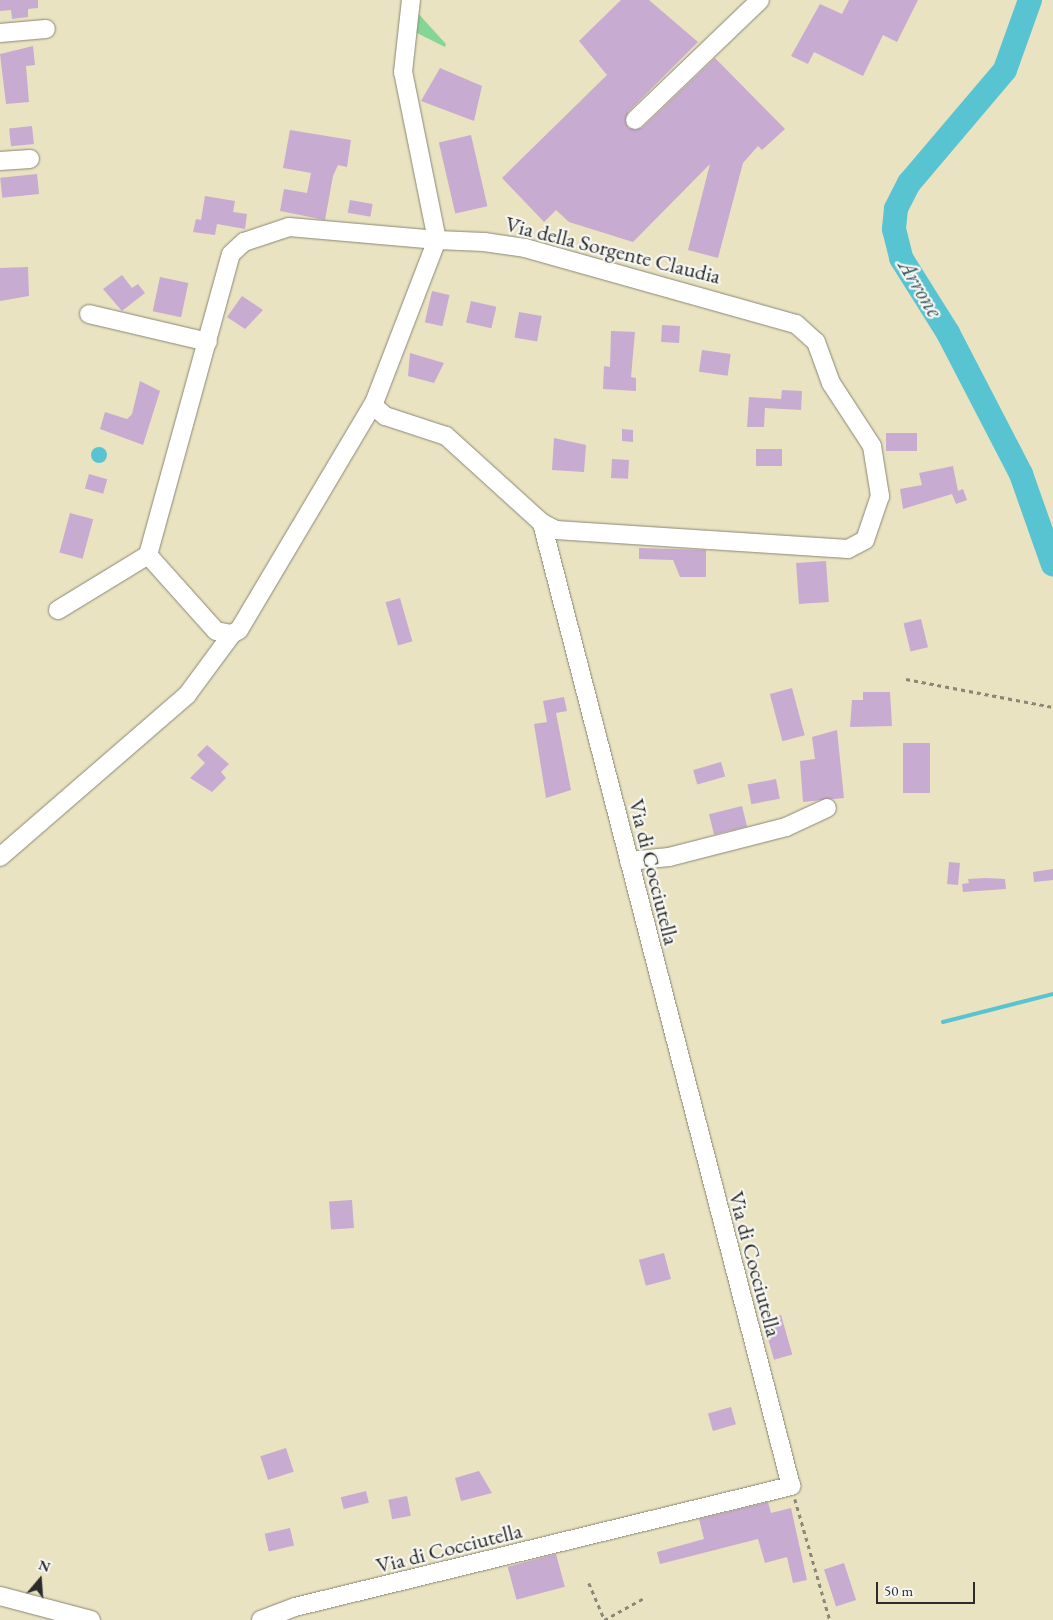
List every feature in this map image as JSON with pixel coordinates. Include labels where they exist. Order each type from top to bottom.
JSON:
[{"type":"street","points":[[0,857],[187,695],[232,634],[245,623],[374,403],[437,240],[403,72],[411,0]]},
{"type":"street","points":[[635,120],[760,0]]},
{"type":"street","points":[[0,33],[46,29]]},
{"type":"street","points":[[0,162],[30,159]]},
{"type":"street","name":"Via della Sorgente Claudia","points":[[148,555],[231,254],[244,242],[289,226],[501,244],[553,255],[765,312],[807,331],[819,347],[831,382],[865,430],[877,463],[880,502],[863,544],[848,549],[595,534],[561,531],[542,523]]},
{"type":"street","points":[[89,314],[208,342]]},
{"type":"street","points":[[374,403],[385,416],[446,436],[542,523]]},
{"type":"street","name":"Via di Cocciutella","points":[[261,1620],[295,1607],[791,1486],[542,523]]},
{"type":"street","points":[[58,610],[148,555],[216,631],[232,634]]},
{"type":"street","points":[[629,861],[668,857],[777,830],[828,808]]},
{"type":"street","points":[[0,1596],[88,1620]]},
{"type":"path","points":[[906,679],[1053,707]]},
{"type":"path","points":[[791,1486],[830,1620]]},
{"type":"path","points":[[589,1583],[604,1620],[644,1598]]},
{"type":"green space","points":[[415,10],[446,44],[445,47],[409,29]]},
{"type":"water","points":[[96,447],[102,447],[107,452],[105,461],[96,463],[91,458],[91,452]]},
{"type":"building","points":[[0,0],[38,0],[38,8],[28,9],[28,17],[12,19],[11,10],[0,11]]},
{"type":"building","points":[[621,0],[649,0],[698,42],[628,112],[628,128],[642,128],[715,58],[785,129],[762,150],[758,146],[743,163],[718,258],[688,250],[710,164],[633,242],[569,222],[556,210],[544,222],[502,178],[607,75],[579,41]]},
{"type":"building","points":[[849,0],[918,0],[897,42],[883,35],[863,76],[814,52],[808,64],[791,56],[820,4],[842,14]]},
{"type":"building","points":[[33,46],[35,65],[26,66],[29,102],[6,104],[0,54]]},
{"type":"building","points":[[440,68],[482,86],[474,121],[421,101]]},
{"type":"building","points":[[32,126],[34,144],[11,146],[9,128]]},
{"type":"building","points":[[290,130],[351,140],[347,167],[338,165],[333,176],[325,220],[280,211],[284,189],[307,193],[311,173],[283,168]]},
{"type":"building","points":[[471,135],[487,206],[455,214],[439,142]]},
{"type":"building","points":[[37,174],[39,194],[2,198],[0,178]]},
{"type":"building","points":[[205,196],[235,201],[233,212],[247,214],[245,229],[217,224],[215,235],[193,232],[196,219],[201,220]]},
{"type":"building","points":[[350,200],[373,204],[370,217],[348,213]]},
{"type":"building","points":[[28,267],[29,296],[0,301],[0,268]]},
{"type":"building","points":[[122,275],[132,288],[138,284],[145,293],[122,311],[103,289]]},
{"type":"building","points":[[160,277],[188,283],[181,317],[153,311]]},
{"type":"building","points":[[432,291],[450,295],[442,326],[425,322]]},
{"type":"building","points":[[242,296],[263,310],[245,329],[227,317]]},
{"type":"building","points":[[471,301],[496,307],[491,328],[466,322]]},
{"type":"building","points":[[519,312],[542,316],[537,342],[514,338]]},
{"type":"building","points":[[662,325],[680,326],[679,343],[661,342]]},
{"type":"building","points":[[611,331],[635,332],[631,377],[636,378],[636,391],[603,389],[604,366],[610,367]]},
{"type":"building","points":[[702,350],[731,354],[728,376],[699,372]]},
{"type":"building","points":[[410,353],[444,363],[434,383],[408,376]]},
{"type":"building","points":[[140,381],[160,391],[143,445],[100,429],[105,412],[127,419],[132,414]]},
{"type":"building","points":[[782,390],[802,391],[801,410],[765,408],[764,427],[747,427],[749,397],[781,399]]},
{"type":"building","points":[[622,429],[633,430],[633,442],[622,441]]},
{"type":"building","points":[[886,433],[917,433],[917,451],[886,451]]},
{"type":"building","points":[[554,438],[586,445],[584,472],[552,470]]},
{"type":"building","points":[[756,449],[782,449],[782,466],[756,466]]},
{"type":"building","points":[[612,459],[629,460],[628,479],[611,478]]},
{"type":"building","points":[[953,466],[958,491],[963,489],[967,500],[956,504],[952,494],[903,509],[900,489],[922,485],[919,473]]},
{"type":"building","points":[[89,474],[107,479],[103,494],[85,488]]},
{"type":"building","points":[[70,513],[93,519],[83,559],[59,553]]},
{"type":"building","points":[[639,548],[706,550],[706,577],[680,577],[673,560],[639,559]]},
{"type":"building","points":[[826,561],[829,602],[799,604],[796,563]]},
{"type":"building","points":[[400,598],[412,641],[398,645],[386,602]]},
{"type":"building","points":[[921,619],[928,647],[911,651],[904,623]]},
{"type":"building","points":[[792,688],[805,735],[782,741],[770,694]]},
{"type":"building","points":[[863,692],[890,692],[892,726],[850,727],[852,700],[863,700]]},
{"type":"building","points":[[564,697],[567,711],[556,713],[571,790],[546,798],[534,724],[547,722],[543,701]]},
{"type":"building","points":[[837,730],[844,798],[803,802],[800,761],[815,759],[812,737]]},
{"type":"building","points":[[903,743],[930,743],[930,793],[903,793]]},
{"type":"building","points":[[207,745],[229,764],[221,772],[226,778],[212,792],[190,778],[205,763],[197,755]]},
{"type":"building","points":[[721,762],[725,776],[697,784],[693,770]]},
{"type":"building","points":[[776,779],[780,799],[751,804],[748,785]]},
{"type":"building","points":[[742,806],[747,826],[714,835],[709,814]]},
{"type":"building","points":[[949,862],[960,863],[958,885],[947,884]]},
{"type":"building","points":[[1053,869],[1053,880],[1034,882],[1033,872]]},
{"type":"building","points":[[968,879],[1005,879],[1006,889],[963,892],[962,884],[969,883]]},
{"type":"building","points":[[352,1200],[354,1228],[331,1230],[329,1202]]},
{"type":"building","points":[[664,1253],[671,1279],[646,1286],[639,1260]]},
{"type":"building","points":[[781,1315],[792,1354],[774,1360],[763,1320]]},
{"type":"building","points":[[731,1407],[736,1424],[713,1431],[708,1414]]},
{"type":"building","points":[[286,1448],[294,1472],[268,1480],[260,1456]]},
{"type":"building","points":[[479,1471],[492,1493],[461,1501],[455,1478]]},
{"type":"building","points":[[366,1491],[369,1503],[344,1509],[341,1497]]},
{"type":"building","points":[[407,1496],[411,1516],[392,1519],[388,1500]]},
{"type":"building","points":[[768,1502],[771,1513],[791,1508],[807,1580],[793,1583],[787,1557],[765,1563],[758,1539],[660,1564],[657,1552],[704,1539],[699,1519]]},
{"type":"building","points":[[290,1528],[294,1546],[269,1551],[265,1534]]},
{"type":"building","points":[[556,1554],[565,1587],[517,1600],[508,1567]]},
{"type":"building","points":[[844,1563],[856,1600],[836,1607],[824,1569]]},
{"type":"waterway","name":"Arrone","points":[[1030,0],[1005,70],[909,183],[896,209],[894,229],[901,258],[948,333],[1021,474],[1053,565]]},
{"type":"waterway","points":[[943,1022],[1053,994]]}]
